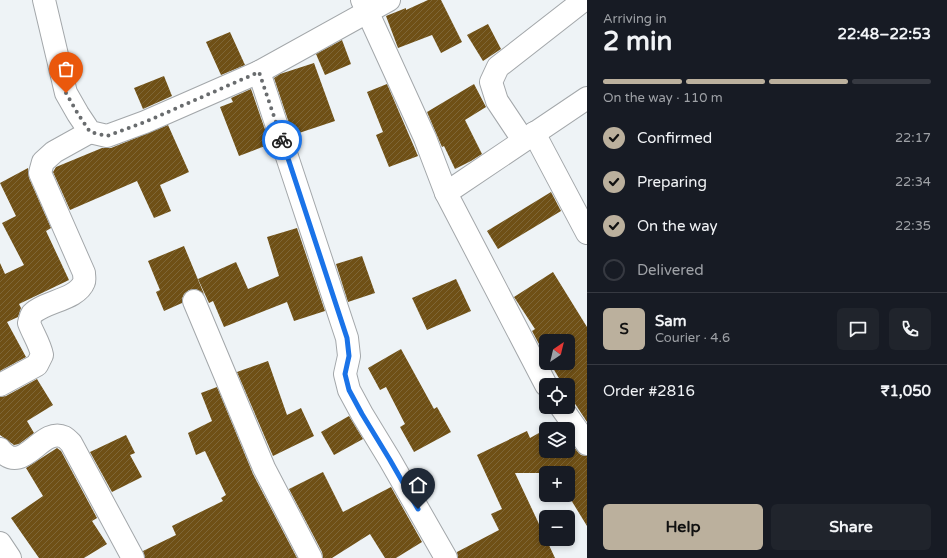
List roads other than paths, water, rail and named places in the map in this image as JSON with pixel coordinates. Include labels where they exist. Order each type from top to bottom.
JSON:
[{"type":"street","points":[[44,0],[66,93],[90,132]]},
{"type":"street","points":[[0,385],[37,365],[42,355],[40,345],[33,334],[29,323],[32,315],[74,293],[84,282],[84,273],[40,173],[43,162],[54,152],[90,132],[107,136],[145,122],[259,72],[365,6],[389,0]]},
{"type":"street","points":[[584,0],[498,67],[491,82],[497,101],[529,137],[587,233]]},
{"type":"street","points":[[365,6],[425,138],[446,193],[542,378]]},
{"type":"street","points":[[259,72],[347,338],[349,356],[345,374],[349,390],[446,558]]},
{"type":"street","points":[[446,193],[587,98]]},
{"type":"street","points":[[194,301],[264,468],[311,558]]},
{"type":"street","points":[[566,414],[587,444]]},
{"type":"street","points":[[0,449],[5,455],[15,458],[24,456],[42,442],[53,436],[63,436],[71,443],[133,558]]},
{"type":"street","points":[[0,543],[10,558]]}]
